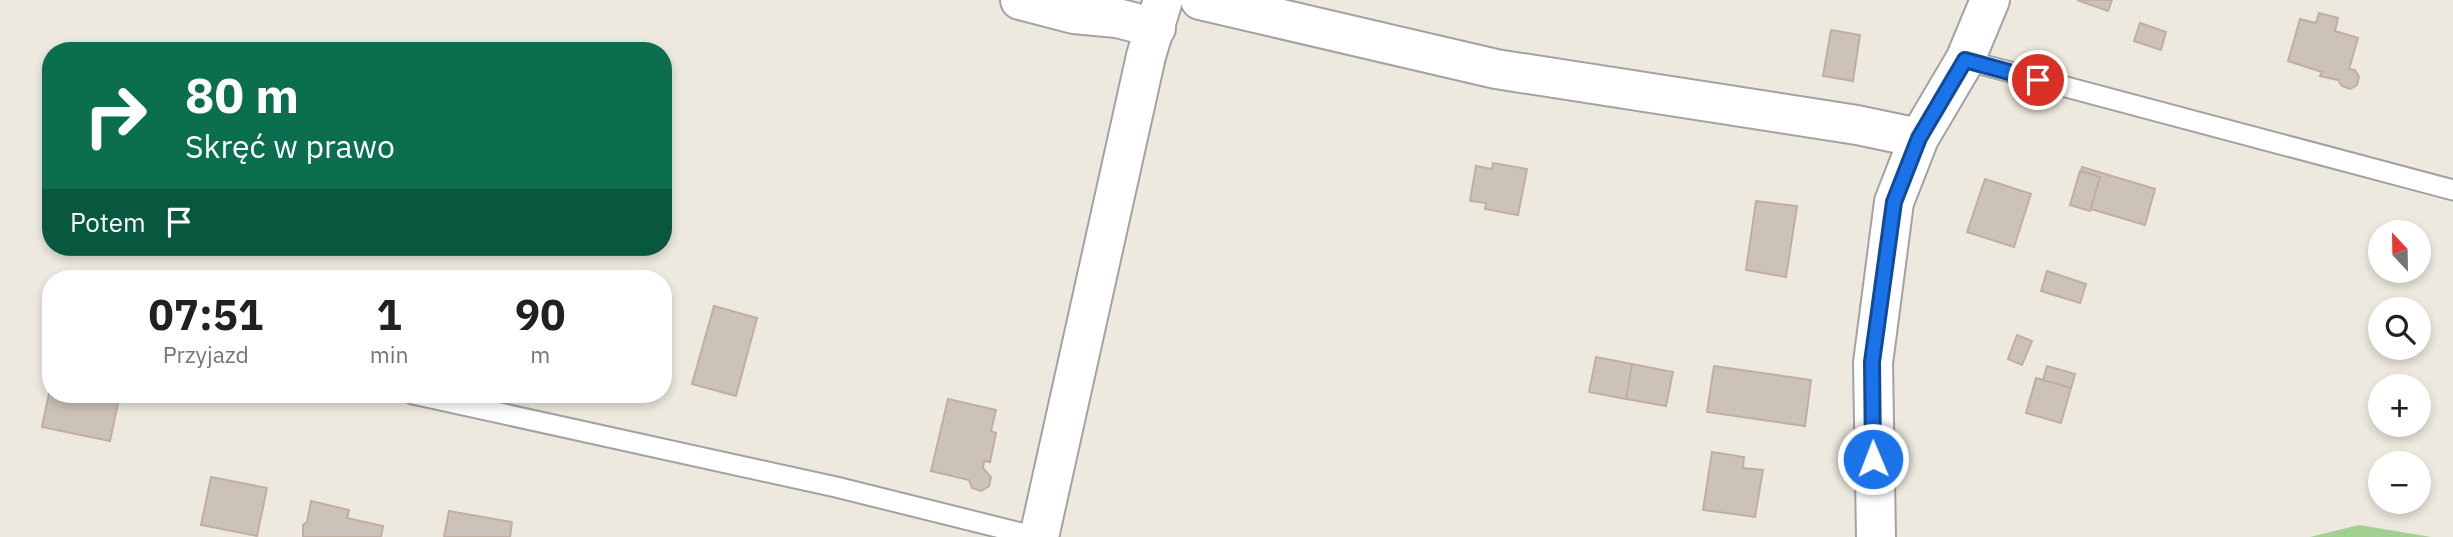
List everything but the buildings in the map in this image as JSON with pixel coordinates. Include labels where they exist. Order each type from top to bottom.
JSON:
[{"type":"street","points":[[1020,0],[1074,14],[1116,18],[1160,14],[1139,83],[1038,537]]},
{"type":"street","points":[[1200,0],[1496,69],[1857,125],[1919,138]]},
{"type":"street","points":[[1876,537],[1872,362],[1894,202],[1919,138],[1965,60],[1990,0]]},
{"type":"lane","points":[[1965,60],[2453,190]]},
{"type":"lane","points":[[454,403],[836,487],[1038,537]]},
{"type":"green space","points":[[2359,525],[2431,537],[2310,537]]},
{"type":"route","points":[[1873,459],[1872,362],[1894,202],[1919,138],[1965,60],[2038,80]]}]
